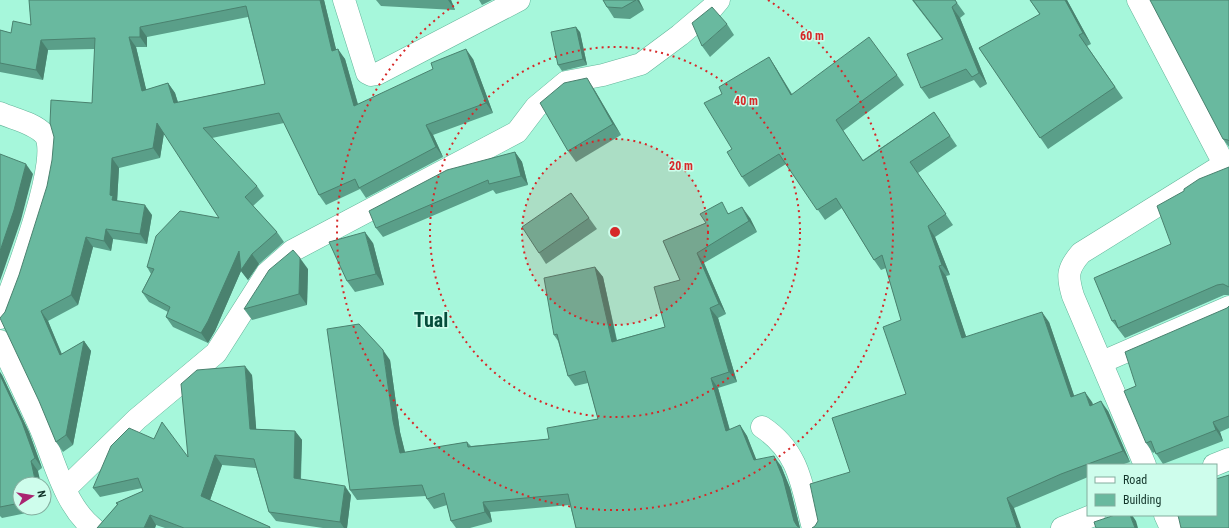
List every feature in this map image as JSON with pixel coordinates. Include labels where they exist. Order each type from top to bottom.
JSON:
[{"type":"main road","points":[[344,0],[367,73],[371,75],[376,74],[519,0]]},
{"type":"main road","points":[[65,490],[137,419],[216,353],[267,273],[292,251],[517,132],[536,107],[566,82],[603,75],[641,64],[680,35],[713,7],[719,0]]},
{"type":"main road","points":[[1138,0],[1226,162],[1080,253],[1072,263],[1068,273],[1069,283],[1145,464]]},
{"type":"main road","points":[[0,113],[34,126],[45,134],[49,144],[48,159],[33,226],[0,318]]},
{"type":"main road","points":[[1102,362],[1229,308]]},
{"type":"main road","points":[[0,341],[40,426],[65,490],[81,518],[93,528]]},
{"type":"main road","points":[[762,427],[784,444],[797,468],[812,528]]},
{"type":"main road","points":[[1216,464],[1229,459]]},
{"type":"main road","points":[[1062,528],[1092,516]]},
{"type":"main road","points":[[1165,516],[1171,528]]},
{"type":"building","points":[[29,0],[320,0],[332,51],[338,49],[354,106],[433,69],[431,63],[466,49],[486,103],[426,125],[436,147],[359,188],[355,179],[319,195],[279,113],[203,128],[257,186],[245,197],[277,232],[252,254],[241,270],[239,251],[208,321],[201,333],[166,317],[170,307],[142,292],[154,269],[147,267],[156,236],[180,211],[219,218],[157,123],[153,148],[112,158],[110,195],[113,196],[112,200],[145,205],[140,234],[106,229],[104,241],[86,237],[71,295],[41,311],[60,355],[84,341],[66,435],[56,442],[39,401],[0,318],[5,312],[19,275],[47,186],[52,160],[54,137],[50,123],[51,100],[92,103],[95,38],[41,40],[36,70],[0,63],[0,30],[11,33],[13,21],[31,25]],"holes":[[[246,6],[265,84],[174,103],[168,83],[142,91],[129,37],[140,37],[140,27]]]},
{"type":"building","points":[[603,0],[636,0],[622,8],[607,7]]},
{"type":"building","points":[[913,0],[955,0],[957,3],[952,7],[979,73],[972,77],[966,69],[921,88],[907,54],[943,39]]},
{"type":"building","points":[[1030,0],[1065,0],[1083,33],[1079,35],[1115,87],[1040,138],[979,48],[1040,14]]},
{"type":"building","points":[[1150,0],[1229,0],[1229,141],[1223,139]]},
{"type":"building","points":[[712,7],[727,24],[702,46],[692,23]]},
{"type":"building","points":[[576,27],[583,59],[558,65],[551,32]]},
{"type":"building","points":[[869,37],[897,75],[836,120],[863,161],[934,112],[950,136],[910,162],[946,214],[928,226],[942,265],[939,266],[962,338],[1042,312],[1071,397],[1085,392],[1090,406],[1101,401],[1123,451],[1061,474],[1007,498],[1017,528],[812,528],[818,521],[810,484],[850,472],[832,418],[906,394],[883,327],[901,320],[882,255],[874,260],[836,198],[817,210],[779,154],[742,177],[727,152],[732,149],[704,103],[722,94],[719,87],[769,57],[791,95]]},
{"type":"building","points":[[587,78],[613,124],[568,151],[540,103],[564,83]]},
{"type":"building","points":[[515,152],[521,176],[489,184],[488,180],[376,228],[369,211],[447,170]]},
{"type":"building","points":[[0,154],[26,164],[14,210],[0,251]]},
{"type":"building","points":[[1229,167],[1229,287],[1223,284],[1217,285],[1118,328],[1115,320],[1112,321],[1094,278],[1171,244],[1157,206],[1184,191],[1184,189],[1199,179]]},
{"type":"building","points":[[571,193],[589,218],[539,253],[522,227]]},
{"type":"building","points":[[722,202],[728,214],[742,207],[749,221],[697,253],[719,304],[710,308],[729,372],[711,378],[726,431],[740,425],[754,460],[774,456],[783,478],[794,521],[800,528],[576,528],[568,494],[483,502],[485,512],[451,521],[444,493],[427,499],[422,485],[350,490],[327,329],[359,324],[383,350],[393,421],[400,453],[467,442],[468,447],[549,439],[547,428],[598,419],[585,371],[568,376],[557,334],[554,335],[544,278],[595,267],[612,342],[665,327],[654,287],[680,280],[663,241],[706,223],[700,214]]},
{"type":"building","points":[[365,232],[376,274],[347,281],[329,242]]},
{"type":"building","points":[[293,250],[300,258],[299,294],[244,309],[269,270]]},
{"type":"building","points":[[1229,306],[1229,416],[1213,422],[1216,430],[1156,454],[1151,441],[1146,443],[1124,391],[1136,386],[1125,352]]},
{"type":"building","points":[[245,366],[250,429],[295,431],[294,478],[345,486],[340,522],[269,512],[254,459],[215,455],[201,496],[270,527],[269,528],[184,528],[150,515],[144,528],[97,528],[118,504],[116,503],[143,491],[138,478],[93,488],[111,446],[129,428],[154,439],[162,422],[188,457],[181,384],[197,370]]},
{"type":"building","points":[[0,375],[22,422],[35,458],[31,461],[34,476],[12,476],[12,505],[0,507]]},
{"type":"building","points":[[1229,475],[1229,528],[1181,528],[1178,516],[1217,516],[1217,479]]},
{"type":"building","points":[[1112,516],[1130,516],[1135,528],[1096,528],[1094,522]]},
{"type":"district","name":"Tual","points":[[431,320]]}]
